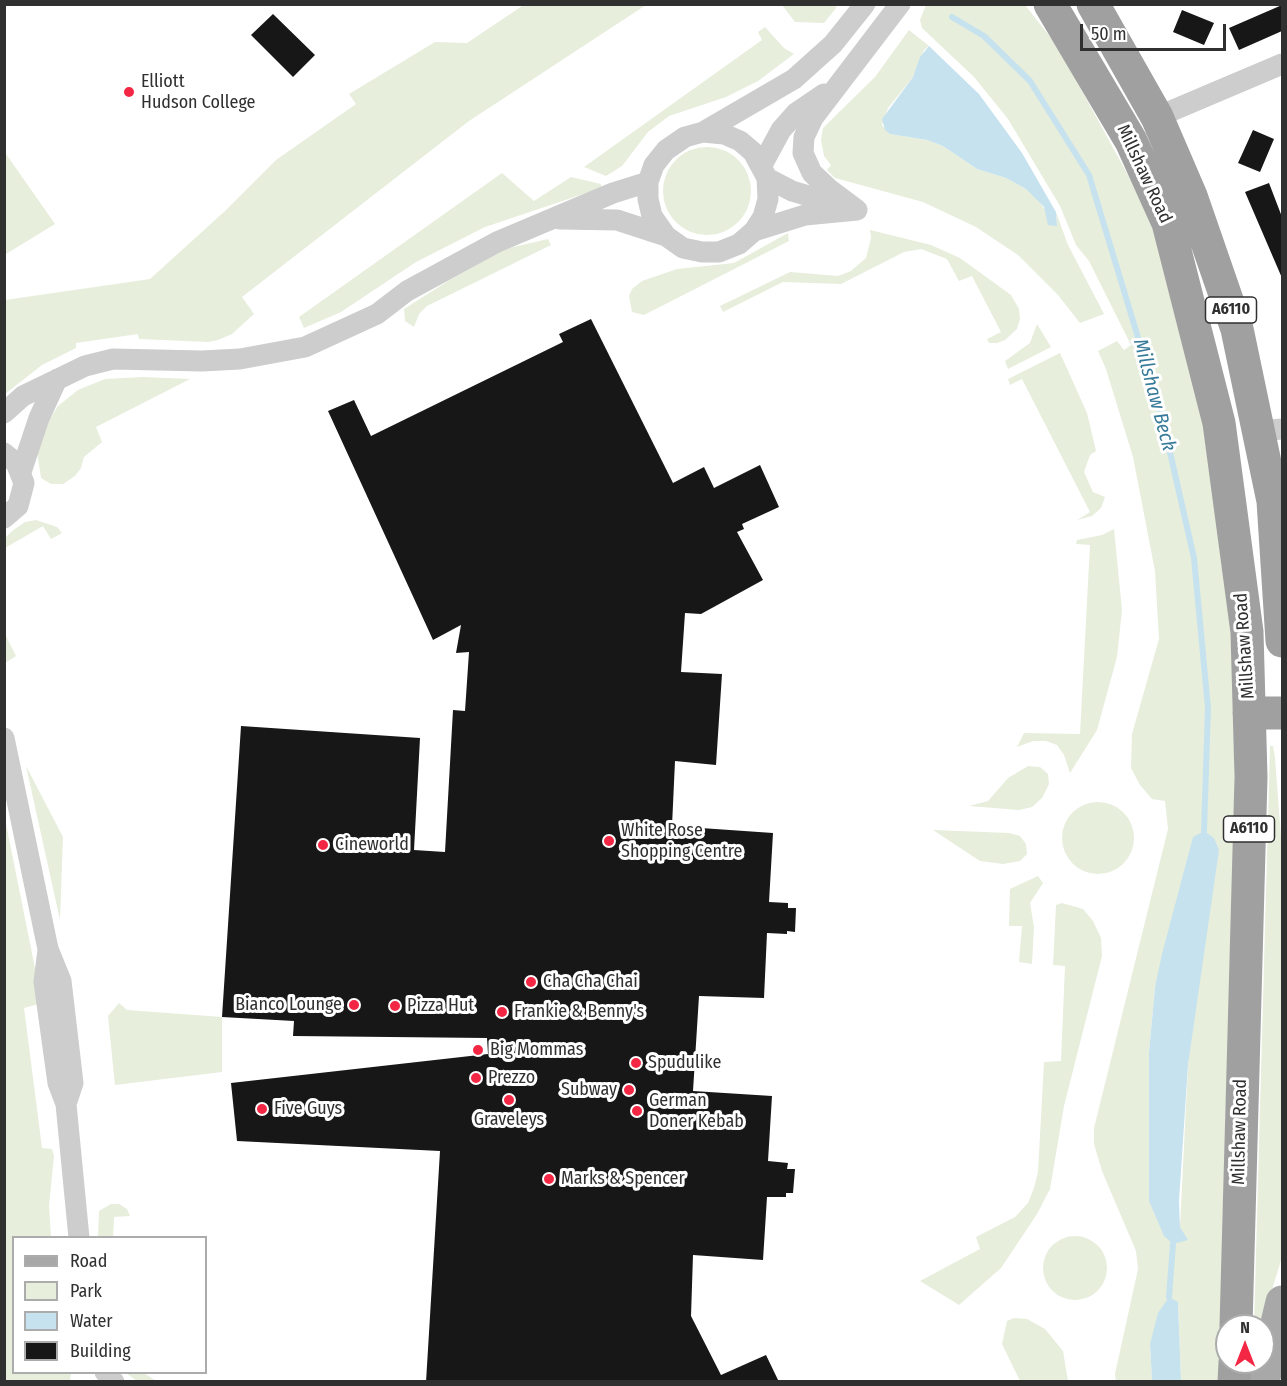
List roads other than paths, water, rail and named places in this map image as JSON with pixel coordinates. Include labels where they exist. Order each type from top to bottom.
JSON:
[{"type":"highway","name":"Millshaw Road","points":[[1050,4],[1131,141],[1168,223],[1219,423],[1247,632],[1251,777],[1236,1314]]},
{"type":"highway","name":"Millshaw Road","points":[[1093,4],[1157,117],[1191,196],[1270,430],[1282,641]]},
{"type":"highway","points":[[1249,713],[1282,713]]},
{"type":"main road","points":[[1263,1382],[1282,1302]]},
{"type":"street","points":[[666,236],[652,216],[648,199],[648,182],[654,165],[666,150],[685,137],[703,132],[794,79],[841,36],[865,4]]},
{"type":"street","points":[[857,210],[812,173],[803,153],[804,137],[813,118],[900,4]]},
{"type":"street","points":[[1157,117],[1282,64]]},
{"type":"street","points":[[551,219],[617,220],[666,236],[683,248],[702,252],[719,252],[739,244],[754,231],[763,217],[768,199],[765,172],[781,130],[796,113],[842,82]]},
{"type":"street","points":[[703,132],[724,134],[740,141],[753,152],[765,172],[792,191],[857,210]]},
{"type":"street","points":[[4,413],[23,396],[57,379],[85,366],[113,359],[202,361],[240,359],[305,347],[377,314],[406,291],[497,242],[620,190],[648,182]]},
{"type":"street","points":[[754,231],[805,215],[857,210]]},
{"type":"street","points":[[4,518],[18,506],[23,495],[21,472],[39,418],[57,379]]},
{"type":"street","points":[[4,453],[16,463],[21,472]]},
{"type":"street","points":[[4,738],[48,949],[61,981],[73,1083],[66,1104],[79,1236]]},
{"type":"water","points":[[929,46],[979,94],[1022,153],[1056,212],[1057,226],[1048,225],[1044,207],[1026,189],[1006,178],[977,169],[943,146],[927,140],[890,134],[885,130],[882,119],[913,77],[920,57]]},
{"type":"water","points":[[1204,831],[1214,838],[1219,850],[1188,1065],[1179,1201],[1180,1227],[1188,1240],[1173,1244],[1164,1236],[1149,1201],[1149,1052],[1155,987],[1162,954],[1193,837]]},
{"type":"water","points":[[1169,1297],[1178,1302],[1181,1381],[1152,1381],[1150,1344],[1158,1313]]},
{"type":"waterway","name":"Millshaw Beck","points":[[952,17],[984,36],[1030,81],[1089,175],[1162,417],[1194,558],[1208,708],[1204,831]]},
{"type":"waterway","name":"Millshaw Beck","points":[[1169,1297],[1173,1244]]},
{"type":"place","name":"Elliott Hudson College","points":[[129,92]]},
{"type":"place","name":"White Rose Shopping Centre","points":[[609,841]]},
{"type":"place","name":"Cineworld","points":[[323,845]]},
{"type":"place","name":"Cha Cha Chai","points":[[531,982]]},
{"type":"place","name":"Bianco Lounge","points":[[354,1005]]},
{"type":"place","name":"Pizza Hut","points":[[395,1006]]},
{"type":"place","name":"Frankie & Benny's","points":[[502,1012]]},
{"type":"place","name":"Big Mommas","points":[[478,1050]]},
{"type":"place","name":"Spudulike","points":[[636,1063]]},
{"type":"place","name":"Prezzo","points":[[476,1078]]},
{"type":"place","name":"Subway","points":[[629,1090]]},
{"type":"place","name":"Graveleys","points":[[509,1100]]},
{"type":"place","name":"Five Guys","points":[[262,1109]]},
{"type":"place","name":"German Doner Kebab","points":[[637,1111]]},
{"type":"place","name":"Marks & Spencer","points":[[549,1179]]}]
